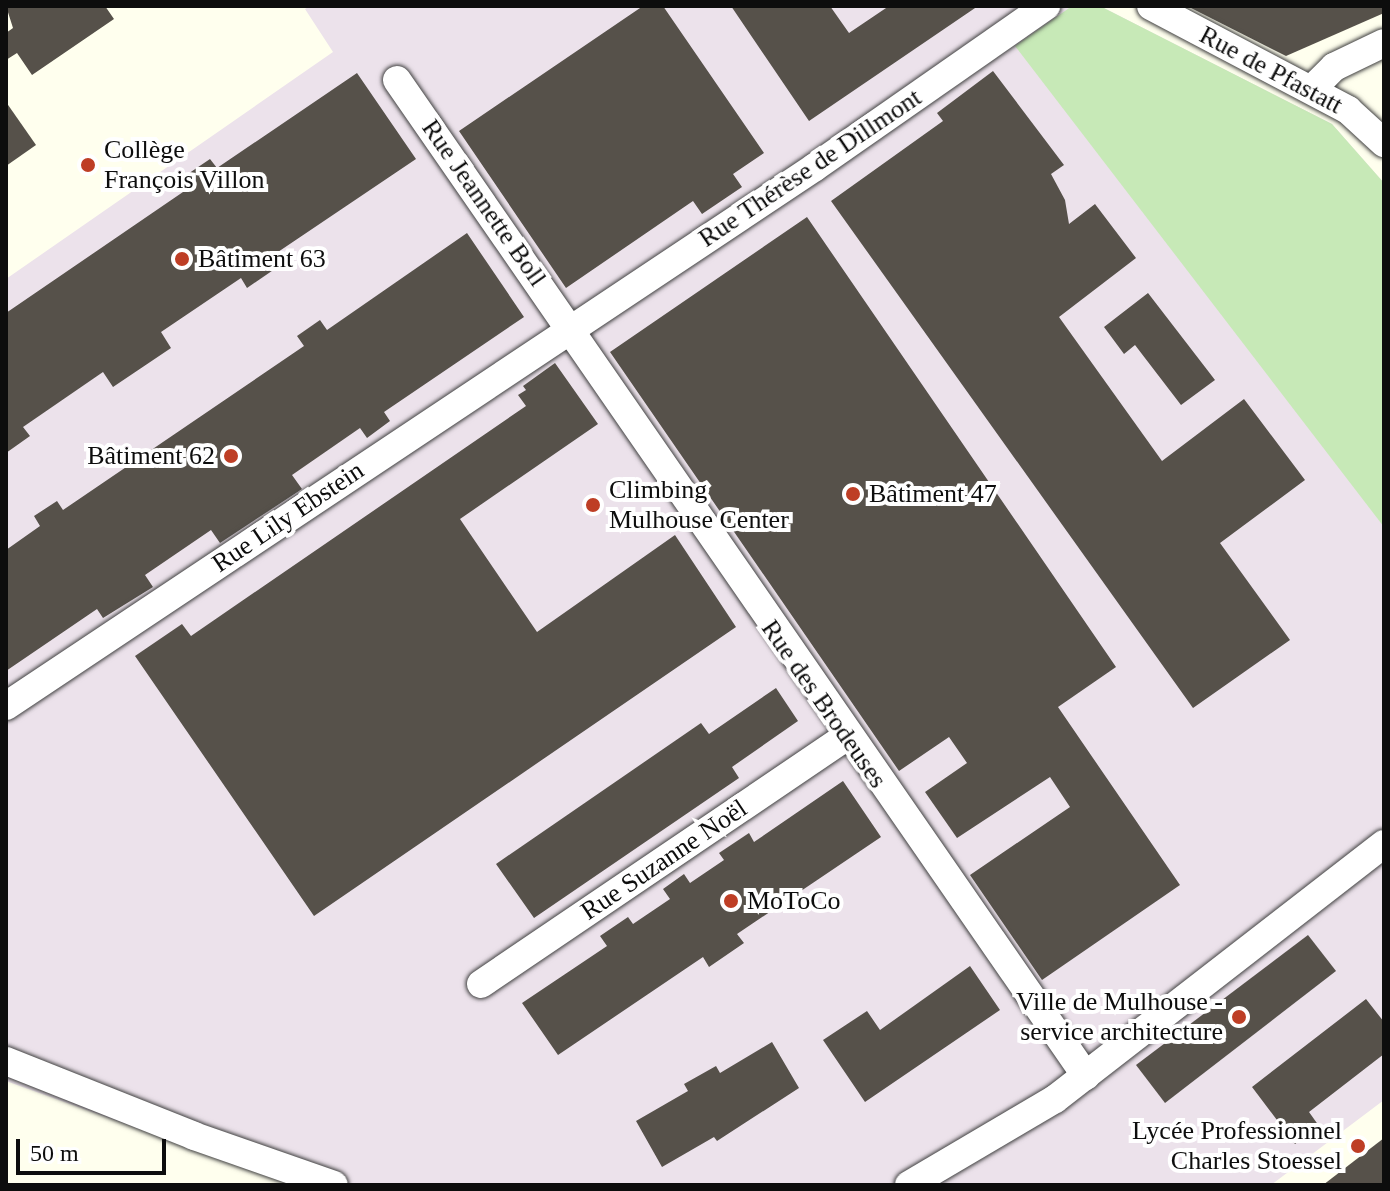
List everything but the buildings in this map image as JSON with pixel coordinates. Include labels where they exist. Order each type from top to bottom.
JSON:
[{"type":"street","name":"Rue Thérèse de Dillmont","points":[[570,327],[828,158],[1046,6]]},
{"type":"street","name":"Rue de Pfastatt","points":[[1168,10],[1348,110],[1384,143]]},
{"type":"street","points":[[1312,89],[1334,67],[1384,43]]},
{"type":"street","name":"Rue Jeannette Boll","points":[[397,80],[570,327]]},
{"type":"street","name":"Rue Lily Ebstein","points":[[6,706],[570,327]]},
{"type":"street","name":"Rue des Brodeuses","points":[[570,327],[847,736],[1086,1076]]},
{"type":"street","name":"Rue Suzanne Noël","points":[[481,984],[847,736]]},
{"type":"street","points":[[909,1185],[1086,1076],[1384,844]]},
{"type":"street","points":[[6,1061],[179,1131],[334,1185]]},
{"type":"shaded area","points":[[310,6],[1100,6],[1332,124],[1384,183],[1384,1100],[1271,1185],[295,1185],[6,1081],[6,279],[333,52],[305,9]]},
{"type":"green space","points":[[1072,6],[1100,6],[1332,124],[1384,183],[1384,527],[1015,46]]},
{"type":"place","name":"Collège François Villon","points":[[88,165]]},
{"type":"place","name":"Bâtiment 63","points":[[182,259]]},
{"type":"place","name":"Bâtiment 62","points":[[231,456]]},
{"type":"place","name":"Bâtiment 47","points":[[853,494]]},
{"type":"place","name":"Climbing Mulhouse Center","points":[[593,505]]},
{"type":"place","name":"MoToCo","points":[[731,901]]},
{"type":"place","name":"Ville de Mulhouse - service architecture","points":[[1239,1017]]},
{"type":"place","name":"Lycée Professionnel Charles Stoessel","points":[[1358,1146]]}]
